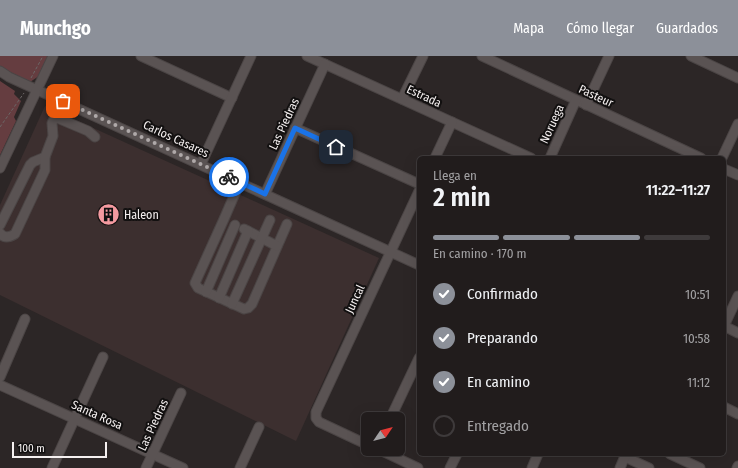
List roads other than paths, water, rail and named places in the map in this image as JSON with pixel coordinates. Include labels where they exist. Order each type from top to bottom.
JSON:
[{"type":"street","points":[[0,168],[53,56]]},
{"type":"street","points":[[141,56],[159,60],[232,98]]},
{"type":"street","points":[[201,164],[251,56]]},
{"type":"street","name":"Estrada","points":[[307,56],[452,122],[512,154]]},
{"type":"street","points":[[402,99],[423,56]]},
{"type":"street","name":"Pasteur","points":[[482,56],[696,156]]},
{"type":"street","points":[[586,105],[609,56]]},
{"type":"street","points":[[691,56],[738,78]]},
{"type":"street","name":"Las Piedras","points":[[265,194],[324,64]]},
{"type":"street","name":"Carlos Casares","points":[[0,71],[5,76],[37,89],[417,264]]},
{"type":"street","name":"Noruega","points":[[551,156],[576,100]]},
{"type":"street","points":[[0,233],[6,237],[11,237],[15,234],[45,170],[45,157],[53,136],[52,123],[63,101]]},
{"type":"street","points":[[55,117],[88,131],[95,137]]},
{"type":"street","points":[[435,156],[452,122]]},
{"type":"street","points":[[723,156],[738,124]]},
{"type":"street","points":[[295,128],[417,183]]},
{"type":"street","points":[[0,225],[30,165],[33,162],[45,157]]},
{"type":"street","points":[[726,170],[738,175]]},
{"type":"street","points":[[240,182],[195,282],[198,288],[244,309],[248,308],[252,304],[287,224]]},
{"type":"street","name":"Juncal","points":[[361,441],[319,422],[316,418],[316,412],[417,195]]},
{"type":"street","points":[[224,219],[277,246]]},
{"type":"street","points":[[232,304],[270,220]]},
{"type":"street","points":[[206,292],[235,225]]},
{"type":"street","points":[[219,298],[248,231]]},
{"type":"street","points":[[726,322],[738,296]]},
{"type":"street","points":[[0,377],[25,319]]},
{"type":"street","points":[[726,327],[738,333]]},
{"type":"street","points":[[52,468],[103,357]]},
{"type":"street","points":[[393,412],[417,362]]},
{"type":"street","name":"Santa Rosa","points":[[0,385],[183,468]]},
{"type":"street","name":"Las Piedras","points":[[146,468],[182,393]]},
{"type":"street","points":[[726,408],[738,414]]},
{"type":"street","points":[[240,468],[259,427]]},
{"type":"street","points":[[393,456],[418,468]]},
{"type":"street","points":[[450,468],[456,456]]},
{"type":"street","points":[[532,468],[537,456]]},
{"type":"street","points":[[620,468],[626,456]]},
{"type":"street","points":[[628,456],[649,468]]},
{"type":"street","points":[[674,456],[700,468]]},
{"type":"street","points":[[677,468],[681,459]]},
{"type":"place","name":"Haleon","points":[[109,215]]}]
